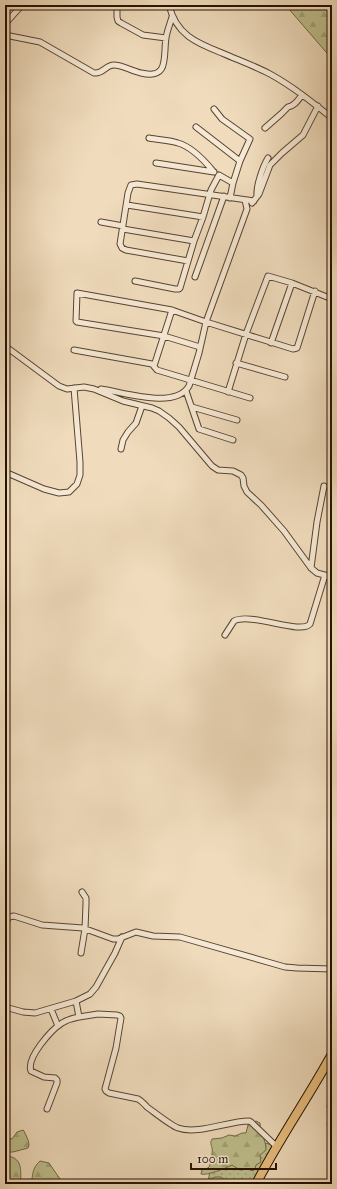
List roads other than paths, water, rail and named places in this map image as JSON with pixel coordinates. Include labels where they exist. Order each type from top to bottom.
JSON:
[{"type":"highway","points":[[256,1184],[276,1146],[332,1054]]},
{"type":"street","points":[[5,24],[22,5]]},
{"type":"street","points":[[118,5],[117,17],[121,23],[143,35],[166,38]]},
{"type":"street","points":[[169,5],[172,17],[181,29],[199,44],[262,70],[285,83],[318,106],[332,118]]},
{"type":"street","points":[[5,34],[44,44],[96,74],[101,73],[109,66],[114,65],[143,74],[152,74],[162,69],[164,63],[166,38],[172,17]]},
{"type":"street","points":[[265,128],[288,107],[296,103],[302,95]]},
{"type":"street","points":[[5,346],[55,384],[63,388],[84,387],[111,390],[150,398],[169,397],[180,394],[186,390],[191,381],[206,322],[248,209],[260,194],[270,165],[277,157],[303,135],[318,106]]},
{"type":"street","points":[[214,109],[222,119],[250,139],[240,161],[230,198]]},
{"type":"street","points":[[196,126],[240,161]]},
{"type":"street","points":[[149,138],[178,143],[188,147],[204,160],[213,171],[233,183]]},
{"type":"street","points":[[255,199],[258,183],[268,158]]},
{"type":"street","points":[[156,163],[213,171]]},
{"type":"street","points":[[135,281],[179,289],[213,184],[219,175]]},
{"type":"street","points":[[188,261],[124,250],[122,248],[120,244],[130,186],[134,184],[245,200],[255,199]]},
{"type":"street","points":[[195,277],[224,196]]},
{"type":"street","points":[[245,200],[248,209]]},
{"type":"street","points":[[127,204],[203,218]]},
{"type":"street","points":[[102,222],[194,241]]},
{"type":"street","points":[[228,392],[246,334],[268,276],[292,282],[315,291],[332,300]]},
{"type":"street","points":[[271,343],[292,282]]},
{"type":"street","points":[[200,347],[164,336],[77,322],[77,293],[172,310],[293,349],[297,348],[315,291]]},
{"type":"street","points":[[154,366],[172,310]]},
{"type":"street","points":[[74,350],[152,364],[157,370],[250,398]]},
{"type":"street","points":[[236,363],[285,377]]},
{"type":"street","points":[[5,472],[59,493],[69,492],[77,484],[80,475],[80,462],[74,388]]},
{"type":"street","points":[[94,389],[123,401],[156,410],[169,418],[185,434],[212,466],[218,470],[233,471],[241,475],[246,492],[261,505],[284,531],[311,568],[317,573],[332,577]]},
{"type":"street","points":[[186,390],[200,429],[233,440]]},
{"type":"street","points":[[121,449],[123,440],[136,423],[142,406]]},
{"type":"street","points":[[192,407],[236,420]]},
{"type":"street","points":[[311,568],[317,522],[324,486]]},
{"type":"street","points":[[225,635],[234,620],[242,618],[289,626],[308,626],[310,624],[325,575]]},
{"type":"street","points":[[81,953],[85,929],[86,901],[82,892]]},
{"type":"street","points":[[5,924],[7,916],[14,916],[46,926],[85,929],[116,939],[136,932],[152,936],[180,937],[285,967],[332,968]]},
{"type":"street","points":[[5,1007],[23,1012],[35,1013],[76,1001],[90,994],[115,953],[122,937]]},
{"type":"street","points":[[76,1001],[79,1016]]},
{"type":"street","points":[[51,1008],[58,1026]]},
{"type":"street","points":[[47,1109],[57,1080],[55,1078],[31,1071],[30,1064],[38,1048],[58,1026],[71,1019],[79,1016],[117,1014],[121,1018],[116,1048],[105,1088],[106,1091],[109,1093],[138,1099],[178,1128],[187,1130],[219,1127],[249,1121],[276,1146]]}]
